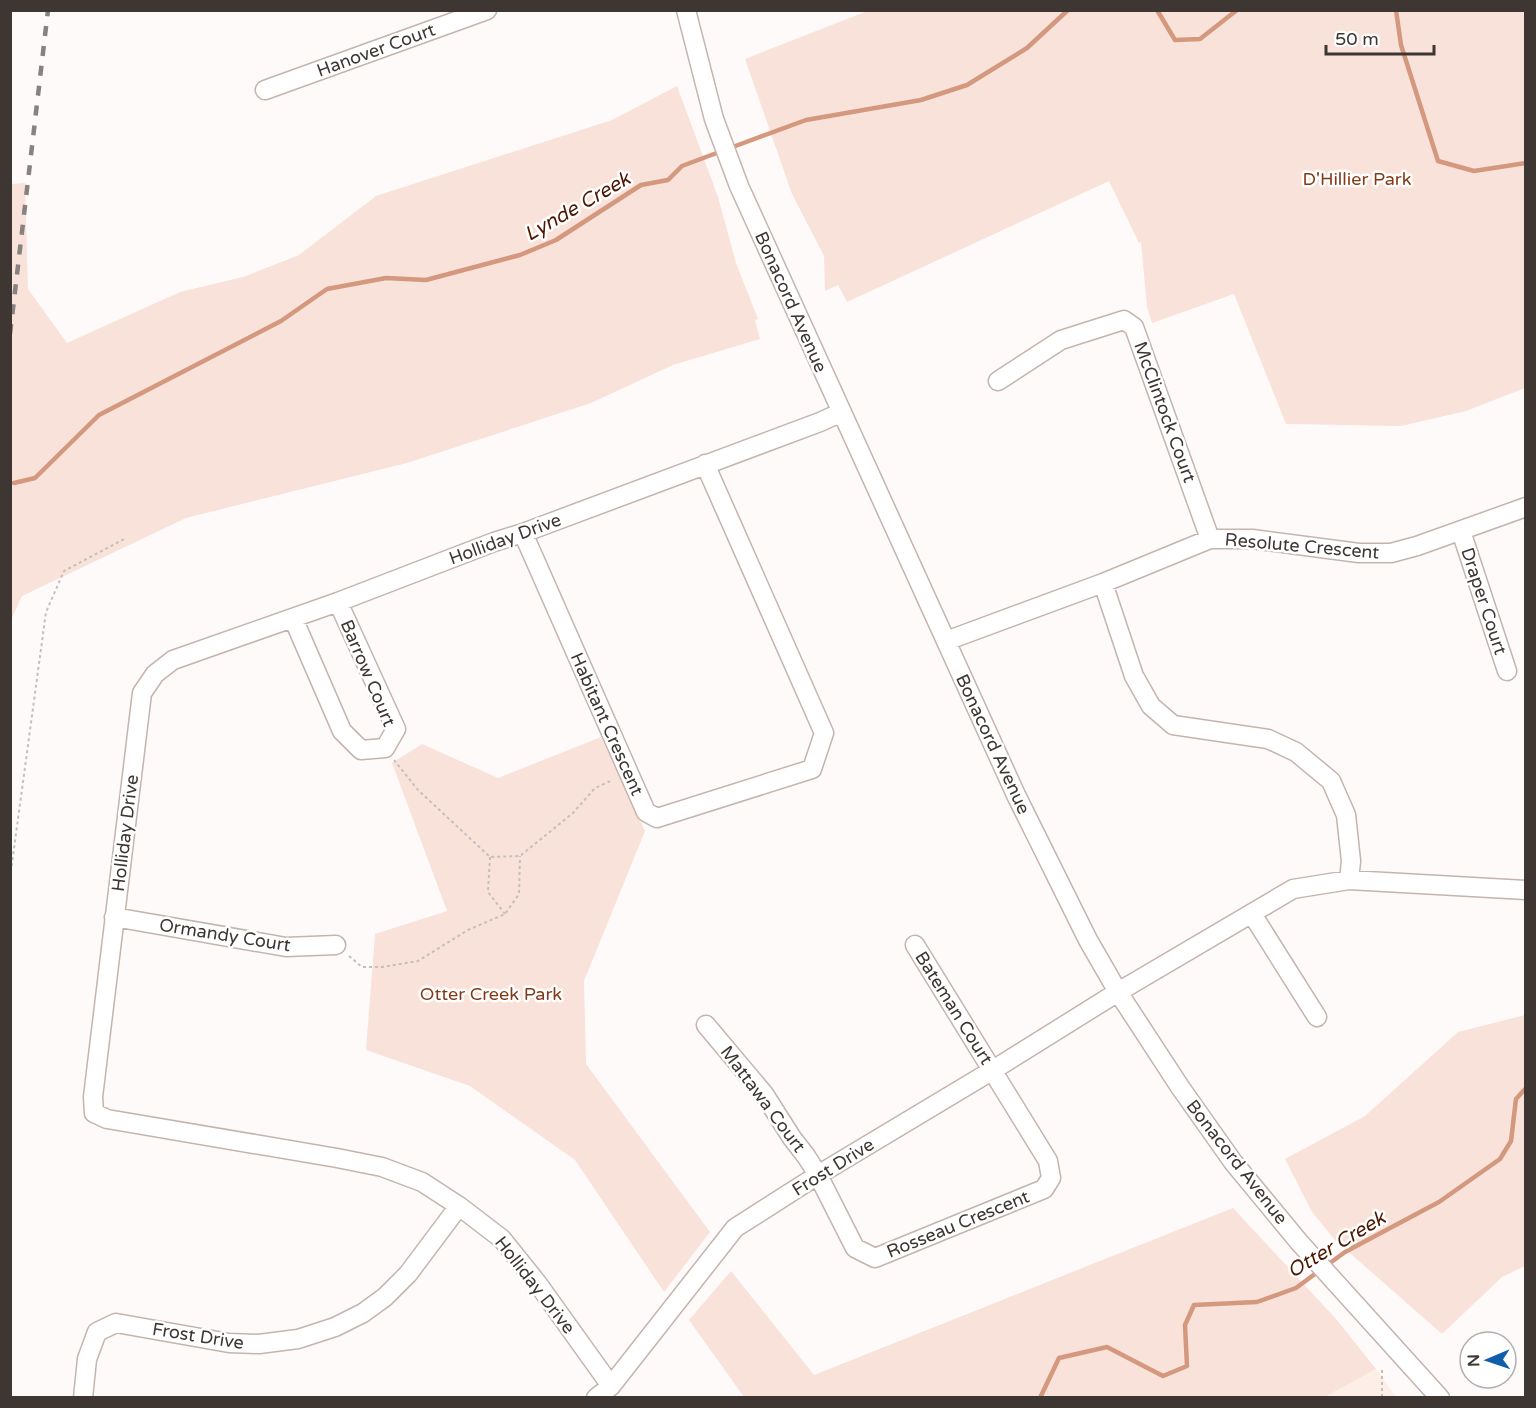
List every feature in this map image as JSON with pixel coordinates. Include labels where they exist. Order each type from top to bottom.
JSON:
[{"type":"street","name":"Hanover Court","points":[[265,90],[487,10]]},
{"type":"street","name":"Bonacord Avenue","points":[[686,10],[714,119],[739,186],[1016,795],[1088,940],[1118,992],[1180,1087],[1233,1162],[1299,1242],[1440,1398]]},
{"type":"street","name":"McClintock Court","points":[[998,381],[1061,340],[1124,320],[1134,327],[1210,538]]},
{"type":"street","name":"Holliday Drive","points":[[611,1386],[538,1284],[502,1239],[459,1206],[422,1182],[382,1167],[107,1119],[94,1113],[93,1097],[142,693],[155,674],[173,660],[338,602],[842,412]]},
{"type":"street","name":"Habitant Crescent","points":[[523,533],[646,812],[657,819],[812,770],[824,733],[705,464]]},
{"type":"street","name":"Resolute Crescent","points":[[945,641],[1103,583],[1210,538],[1252,539],[1359,553],[1391,553],[1526,507]]},
{"type":"street","name":"Draper Court","points":[[1461,531],[1507,671]]},
{"type":"street","points":[[1103,583],[1134,676],[1151,706],[1173,725],[1268,739],[1296,752],[1331,782],[1346,815],[1351,861],[1349,880]]},
{"type":"street","name":"Barrow Court","points":[[292,618],[342,731],[361,750],[385,748],[396,729],[338,602]]},
{"type":"street","points":[[1118,992],[1293,889],[1349,880],[1526,890]]},
{"type":"street","points":[[1252,914],[1317,1017]]},
{"type":"street","name":"Ormandy Court","points":[[114,917],[286,947],[336,945]]},
{"type":"street","name":"Bateman Court","points":[[915,945],[993,1070]]},
{"type":"street","name":"Frost Drive","points":[[596,1398],[611,1386],[735,1228],[1118,992]]},
{"type":"street","name":"Mattawa Court","points":[[706,1025],[764,1094],[818,1175]]},
{"type":"street","name":"Rosseau Crescent","points":[[818,1175],[855,1248],[875,1258],[1044,1189],[1051,1178],[1048,1161],[993,1070]]},
{"type":"street","name":"Frost Drive","points":[[83,1398],[87,1359],[97,1332],[116,1323],[229,1343],[259,1344],[298,1339],[335,1327],[363,1313],[386,1297],[408,1274],[459,1206]]},
{"type":"path","points":[[10,878],[45,612],[64,572],[126,538]]},
{"type":"path","points":[[385,748],[418,790],[490,857],[520,856],[573,813],[595,788],[629,772]]},
{"type":"path","points":[[336,945],[362,967],[382,967],[418,961],[468,930],[505,914],[519,894],[520,856]]},
{"type":"path","points":[[490,857],[488,892],[505,914]]},
{"type":"path","points":[[1382,1371],[1382,1398]]},
{"type":"shaded area","points":[[1376,1369],[1396,1397],[1323,1398]]},
{"type":"green space","name":"D'Hillier Park","points":[[870,10],[1525,11],[1525,388],[1466,411],[1401,426],[1286,424],[1234,294],[1152,323],[1147,307],[1141,242],[1139,243],[1109,181],[847,302],[838,285],[825,291],[824,256],[792,194],[745,59]]},
{"type":"green space","points":[[677,86],[718,197],[736,263],[758,319],[755,320],[760,339],[673,365],[591,403],[407,463],[186,518],[22,596],[11,620],[11,184],[25,183],[28,289],[67,343],[180,292],[243,277],[299,255],[376,196],[612,120]]},
{"type":"green space","name":"Otter Creek Park","points":[[601,737],[645,831],[584,981],[586,1064],[710,1232],[664,1292],[575,1160],[470,1086],[366,1050],[375,934],[447,911],[392,763],[422,744],[498,778]]},
{"type":"green space","points":[[1525,1015],[1525,1266],[1502,1277],[1442,1334],[1335,1240],[1312,1212],[1285,1159],[1365,1116],[1458,1032]]},
{"type":"green space","points":[[1233,1208],[1337,1320],[1376,1369],[1323,1398],[744,1397],[689,1320],[731,1271],[814,1375]]},
{"type":"waterway","name":"Lynde Creek","points":[[730,148],[806,120],[921,100],[967,85],[1027,48],[1068,10]]},
{"type":"waterway","name":"Lynde Creek","points":[[1157,10],[1175,40],[1200,39],[1237,10]]},
{"type":"waterway","name":"Lynde Creek","points":[[1396,10],[1401,45],[1438,161],[1474,171],[1526,163]]},
{"type":"waterway","name":"Lynde Creek","points":[[14,483],[35,478],[99,415],[281,321],[327,289],[386,278],[426,280],[520,255],[556,240],[641,185],[668,180],[682,166],[722,151]]},
{"type":"waterway","name":"Otter Creek","points":[[1326,1266],[1345,1252],[1439,1202],[1500,1159],[1511,1141],[1516,1099],[1526,1088]]},
{"type":"waterway","name":"Otter Creek","points":[[1040,1398],[1059,1358],[1107,1347],[1163,1376],[1187,1366],[1185,1325],[1194,1305],[1257,1302],[1296,1288],[1319,1271]]},
{"type":"railway","points":[[10,334],[48,10]]}]
